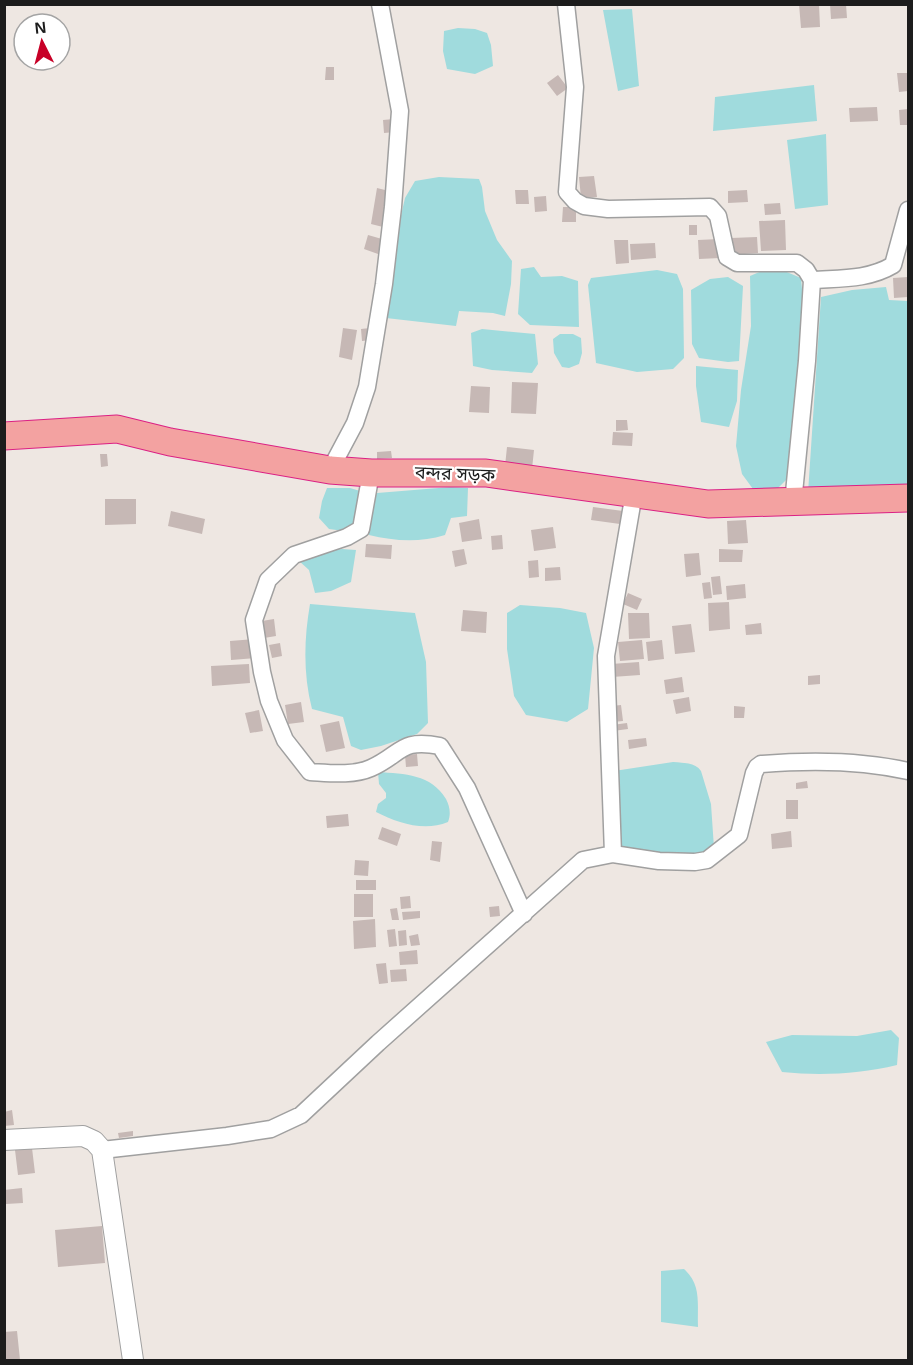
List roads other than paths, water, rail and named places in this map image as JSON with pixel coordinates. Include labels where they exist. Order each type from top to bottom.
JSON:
[{"type":"highway","name":"বন্দর সড়ক","points":[[4,436],[117,429],[170,442],[330,470],[486,473],[708,504],[909,498]]},
{"type":"street","points":[[330,470],[355,423],[367,387],[384,284],[393,207],[400,111],[380,4]]},
{"type":"street","points":[[566,4],[575,87],[567,192],[575,201],[584,206],[608,209],[710,207],[718,216],[727,257],[731,261],[737,263],[797,263],[806,270],[812,280],[807,361],[793,502]]},
{"type":"street","points":[[812,280],[866,277],[893,266],[909,210]]},
{"type":"street","points":[[371,472],[361,529],[347,537],[294,555],[268,580],[254,620],[269,701],[285,741],[310,772],[341,773],[370,768],[406,745],[423,743],[440,746],[467,788],[524,914]]},
{"type":"street","points":[[613,854],[606,656],[634,493]]},
{"type":"street","points":[[102,1150],[271,1129],[301,1115],[378,1043],[584,860],[613,854],[659,861],[707,860],[739,835],[754,773],[762,764],[810,760],[892,767],[909,771]]},
{"type":"street","points":[[4,1140],[83,1136],[94,1141],[102,1150],[133,1360]]},
{"type":"water","points":[[632,9],[639,86],[618,91],[603,10]]},
{"type":"water","points":[[458,28],[475,29],[487,33],[493,66],[475,74],[447,69],[443,51],[444,31]]},
{"type":"water","points":[[814,85],[817,121],[713,131],[715,97]]},
{"type":"water","points":[[826,134],[828,205],[795,209],[787,140]]},
{"type":"water","points":[[439,177],[479,179],[485,211],[497,240],[512,261],[511,284],[505,316],[459,311],[456,326],[386,318],[405,198],[415,181]]},
{"type":"water","points":[[534,267],[541,277],[562,276],[578,281],[579,327],[530,325],[518,314],[521,269]]},
{"type":"water","points":[[657,270],[677,274],[683,289],[684,358],[673,369],[637,372],[596,363],[588,285],[591,278]]},
{"type":"water","points":[[764,270],[782,270],[801,278],[804,312],[791,475],[776,490],[753,489],[742,474],[736,446],[741,390],[751,326],[750,276]]},
{"type":"water","points":[[728,277],[743,286],[739,361],[728,362],[699,358],[692,344],[691,290],[710,279]]},
{"type":"water","points":[[886,287],[889,300],[908,301],[908,486],[808,493],[821,297],[852,290]]},
{"type":"water","points":[[482,329],[535,334],[538,364],[532,373],[473,366],[471,333]]},
{"type":"water","points":[[560,334],[573,334],[581,338],[582,353],[579,364],[569,368],[562,367],[554,353],[553,339]]},
{"type":"water","points":[[696,366],[738,370],[737,401],[729,427],[701,422]]},
{"type":"water","points":[[451,487],[468,488],[467,516],[451,518],[445,535],[407,540],[369,535],[368,510],[377,493]]},
{"type":"water","points":[[327,488],[350,488],[360,491],[354,524],[344,531],[329,529],[319,518]]},
{"type":"water","points":[[342,549],[356,550],[351,582],[331,591],[315,593],[309,570],[298,560],[312,553]]},
{"type":"water","points":[[310,604],[415,613],[426,662],[428,723],[417,734],[361,750],[351,746],[343,717],[312,709],[305,656]]},
{"type":"water","points":[[520,605],[560,608],[586,613],[594,648],[588,709],[567,722],[526,715],[514,696],[507,649],[507,613]]},
{"type":"water","points":[[673,762],[692,764],[701,771],[711,804],[714,848],[711,853],[677,859],[619,848],[614,771]]},
{"type":"water","points":[[378,772],[416,777],[433,785],[446,799],[450,813],[448,822],[430,826],[411,825],[376,812],[378,804],[386,798],[386,793],[379,784]]},
{"type":"water","points":[[891,1030],[899,1038],[897,1065],[854,1072],[811,1074],[782,1072],[766,1042],[792,1035],[857,1036]]},
{"type":"water","points":[[684,1269],[690,1275],[696,1288],[698,1327],[661,1322],[661,1271]]}]
